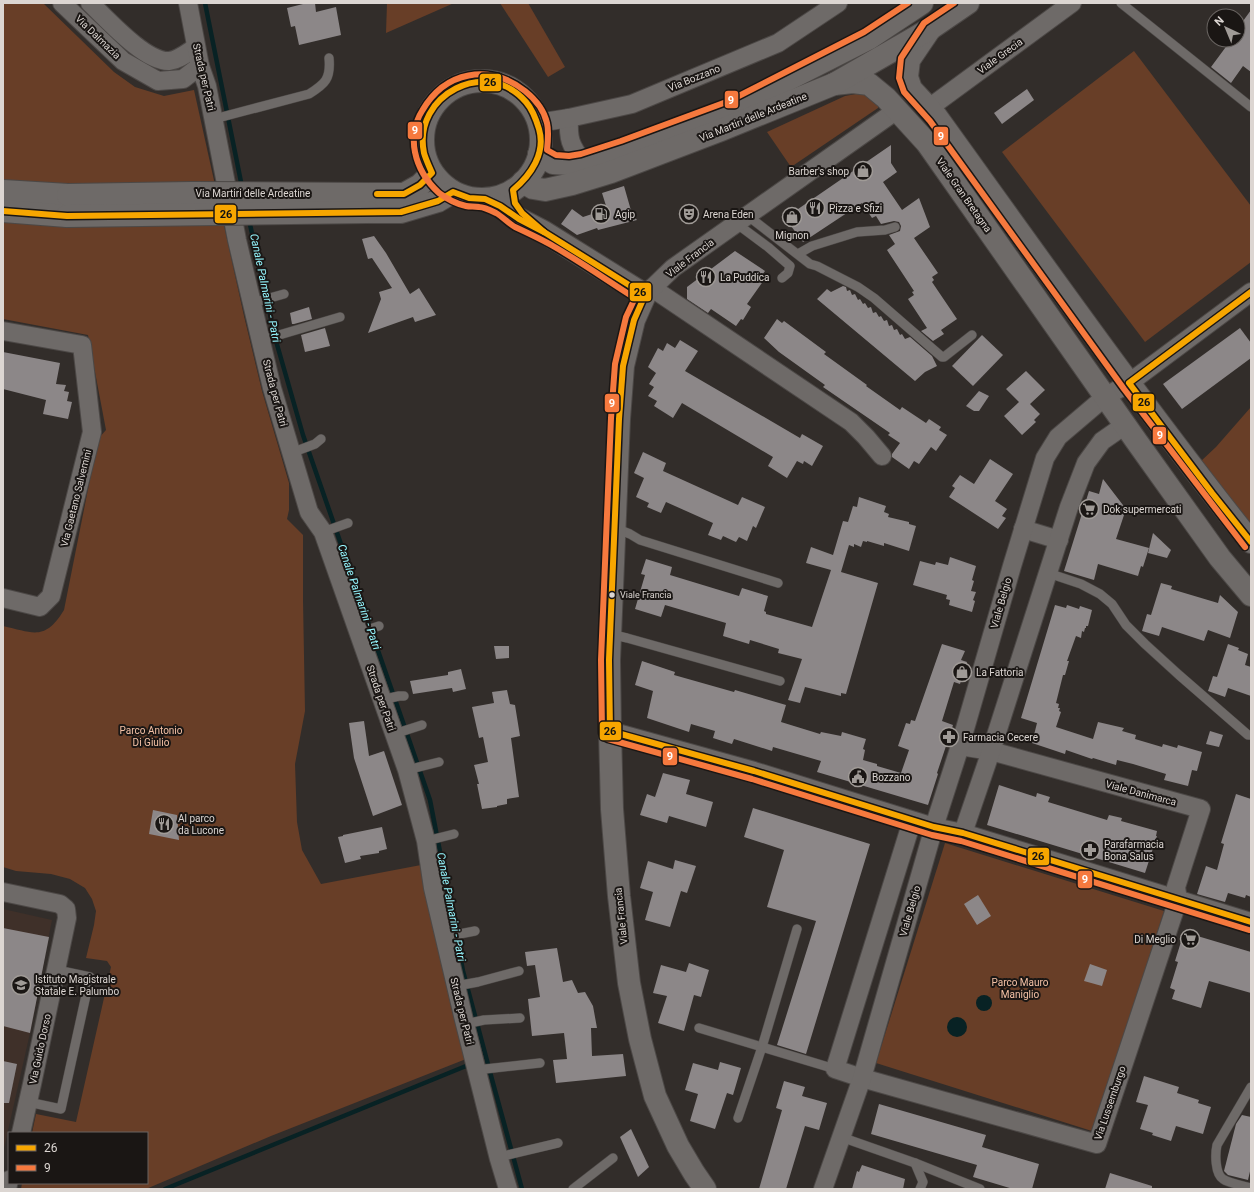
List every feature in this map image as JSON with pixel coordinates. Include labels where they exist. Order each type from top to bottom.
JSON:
[{"type":"street","name":"Via Dalmazia","points":[[62,3],[123,61],[158,81],[183,79],[200,66]]},
{"type":"street","name":"Via Dalmazia","points":[[90,3],[130,42],[150,56],[168,61],[182,56],[196,47]]},
{"type":"street","name":"Strada per Patri","points":[[188,3],[200,66],[207,86],[214,119],[237,240],[256,302],[265,338],[272,388],[296,451],[309,512],[326,531],[358,633],[385,699],[409,769],[429,841],[433,888],[447,937],[502,1157],[508,1189]]},
{"type":"street","name":"Via Bozzano","points":[[538,123],[569,118],[632,104],[778,43],[838,3]]},
{"type":"street","name":"Via Martiri delle Ardeatine","points":[[539,154],[553,163],[569,164],[583,162],[624,149],[732,108],[868,39],[922,3]]},
{"type":"street","name":"Via Martiri delle Ardeatine","points":[[518,186],[546,190],[611,172],[834,84],[930,29],[968,3]]},
{"type":"street","name":"Viale Grecia","points":[[929,108],[1072,3]]},
{"type":"street","points":[[930,29],[909,60],[907,77],[912,89],[929,108],[1129,383],[1251,542]]},
{"type":"street","points":[[484,81],[502,84],[518,93],[531,107],[538,123],[541,139],[539,154],[530,174],[518,186],[499,196],[485,199],[469,198],[453,192],[442,184],[432,173],[425,156],[422,138],[426,120],[435,104],[448,91],[465,83],[484,81]]},
{"type":"street","name":"Viale Gran Bretagna","points":[[834,84],[853,82],[870,84],[886,98],[927,143],[1220,558],[1251,595]]},
{"type":"street","name":"Viale Francia","points":[[705,1189],[678,1146],[656,1096],[640,1039],[629,983],[619,896],[612,809],[610,634],[619,419],[623,366],[634,320],[648,291],[673,268],[897,110]]},
{"type":"street","points":[[569,118],[569,140],[574,151],[583,162]]},
{"type":"street","name":"Via Martiri delle Ardeatine","points":[[3,211],[67,216],[368,203],[404,194],[420,185],[432,173]]},
{"type":"street","points":[[518,186],[515,204],[522,213],[544,232]]},
{"type":"street","name":"Via Martiri delle Ardeatine","points":[[3,191],[68,195],[192,193],[368,203],[400,212],[438,201],[453,192]]},
{"type":"street","points":[[485,199],[500,206],[519,219],[648,291],[851,422],[882,456]]},
{"type":"street","name":"Viale Belgio","points":[[824,1189],[862,1078],[934,827],[960,746],[1045,458],[1058,437],[1106,398],[1129,383],[1251,292]]},
{"type":"street","points":[[1054,324],[1075,309]]},
{"type":"street","name":"Via Gaetano Salvemini","points":[[3,332],[82,345],[92,432],[51,596],[40,607],[3,598]]},
{"type":"street","points":[[963,833],[991,751],[1069,507],[1086,463],[1102,441],[1125,425]]},
{"type":"street","points":[[1023,530],[1059,540]]},
{"type":"street","points":[[610,731],[754,771],[934,827],[963,833],[1251,922]]},
{"type":"street","points":[[960,746],[991,751]]},
{"type":"street","name":"Viale Danimarca","points":[[991,751],[1201,809],[1176,886],[1178,900]]},
{"type":"street","points":[[862,1078],[835,1069],[912,820]]},
{"type":"street","name":"Via Guido Dorso","points":[[3,892],[60,904],[66,909],[67,918],[21,1132]]},
{"type":"street","name":"Via Lussemburgo","points":[[862,1078],[1097,1144],[1178,900]]},
{"type":"lane","points":[[1121,3],[1251,107]]},
{"type":"lane","points":[[214,119],[309,94],[322,86],[329,76],[329,58]]},
{"type":"lane","points":[[742,220],[798,254],[810,264],[858,286],[942,357],[944,357],[972,334]]},
{"type":"lane","points":[[742,220],[768,247],[790,266],[788,273],[782,278]]},
{"type":"lane","points":[[798,254],[812,246],[857,232],[885,230],[895,227]]},
{"type":"lane","points":[[256,302],[284,294]]},
{"type":"lane","points":[[265,338],[340,317]]},
{"type":"lane","points":[[296,451],[318,441]]},
{"type":"lane","points":[[326,531],[345,525]]},
{"type":"lane","points":[[615,528],[640,540],[778,583]]},
{"type":"lane","points":[[1048,574],[1081,584],[1100,594],[1112,604],[1126,625],[1145,644],[1248,735],[1251,735]]},
{"type":"lane","points":[[358,633],[379,626]]},
{"type":"lane","points":[[610,634],[780,681]]},
{"type":"lane","points":[[385,699],[402,696]]},
{"type":"lane","points":[[397,733],[422,724]]},
{"type":"lane","points":[[409,769],[438,762]]},
{"type":"lane","points":[[429,841],[450,836]]},
{"type":"lane","points":[[738,1118],[762,1047],[797,929]]},
{"type":"lane","points":[[447,937],[472,932]]},
{"type":"lane","points":[[28,1102],[61,1109],[90,977],[57,970]]},
{"type":"lane","points":[[458,985],[478,982],[519,971]]},
{"type":"lane","points":[[468,1024],[484,1020],[520,1018]]},
{"type":"lane","points":[[699,1028],[835,1069]]},
{"type":"lane","points":[[479,1069],[540,1063]]},
{"type":"lane","points":[[1251,1087],[1217,1145],[1216,1153],[1218,1174],[1223,1180],[1251,1188]]},
{"type":"lane","points":[[841,1137],[915,1163],[980,1189]]},
{"type":"lane","points":[[502,1157],[558,1143]]},
{"type":"lane","points":[[574,1189],[613,1158]]},
{"type":"lane","points":[[915,1163],[923,1182],[920,1189]]},
{"type":"shaded area","name":"Istituto Magistrale Statale E. Palumbo","points":[[3,909],[52,920],[30,1033],[3,1153]]},
{"type":"green space","name":"Parco Antonio Di Giulio","points":[[3,3],[43,3],[114,72],[135,87],[164,96],[194,90],[262,391],[289,483],[289,510],[287,519],[303,535],[305,711],[295,764],[297,822],[302,850],[321,884],[421,865],[466,1059],[271,1136],[146,1189],[21,1189],[22,1184],[148,1184],[148,1132],[32,1132],[36,1114],[76,1122],[111,967],[107,961],[86,958],[96,911],[92,899],[85,888],[70,879],[51,874],[16,871],[3,867],[3,626],[31,632],[45,631],[51,627],[64,610],[98,439],[106,430],[88,335],[3,319]]},
{"type":"green space","points":[[387,3],[454,3],[386,33]]},
{"type":"green space","points":[[500,3],[528,3],[565,67],[548,77]]},
{"type":"green space","points":[[1134,51],[1251,206],[1251,262],[1145,342],[1002,152]]},
{"type":"green space","points":[[867,92],[879,101],[878,108],[791,167],[767,132],[845,96]]},
{"type":"green space","points":[[1251,407],[1251,530],[1200,462],[1216,447]]},
{"type":"green space","name":"Parco Mauro Maniglio","points":[[945,843],[1164,911],[1095,1132],[876,1063]]},
{"type":"water","points":[[984,995],[990,997],[992,1003],[990,1009],[984,1011],[978,1009],[976,1003],[978,997]]},
{"type":"water","points":[[957,1017],[964,1020],[967,1027],[964,1034],[957,1037],[950,1034],[947,1027],[950,1020]]},
{"type":"building","points":[[307,3],[315,3],[316,12],[336,7],[341,35],[299,45],[295,26],[291,27],[287,8]]},
{"type":"building","points":[[1251,10],[1251,72],[1243,66],[1231,83],[1211,67],[1225,48],[1246,48],[1246,17]]},
{"type":"building","points":[[1027,89],[1034,100],[1002,124],[994,113]]},
{"type":"building","points":[[891,145],[891,163],[897,172],[883,182],[902,210],[919,198],[930,227],[914,238],[938,273],[932,277],[934,280],[932,282],[957,319],[941,330],[944,334],[933,341],[921,331],[927,328],[908,299],[914,295],[912,292],[914,291],[887,250],[895,244],[889,235],[900,231],[901,226],[899,222],[894,221],[881,224],[876,216],[872,218],[862,203],[803,242],[785,218]]},
{"type":"building","points":[[624,186],[632,214],[637,220],[598,230],[597,228],[577,235],[561,224],[572,209],[583,217],[607,209],[602,193]]},
{"type":"building","points":[[374,236],[386,253],[410,294],[419,288],[436,315],[415,322],[413,317],[368,333],[381,299],[379,292],[392,288],[372,258],[368,259],[362,239]]},
{"type":"building","points":[[735,251],[765,271],[760,278],[764,280],[747,304],[751,307],[743,320],[741,319],[736,326],[711,309],[708,313],[687,299],[687,287]]},
{"type":"building","points":[[843,286],[846,287],[847,291],[850,290],[852,295],[855,294],[858,300],[860,299],[863,304],[865,303],[868,308],[871,307],[873,313],[876,312],[884,321],[887,320],[889,326],[892,325],[894,330],[897,329],[900,335],[902,334],[905,339],[910,337],[932,356],[937,366],[925,372],[915,381],[817,299],[827,289],[831,292]]},
{"type":"building","points":[[309,307],[312,319],[292,324],[290,313]]},
{"type":"building","points":[[777,319],[782,323],[784,321],[826,352],[824,354],[900,410],[902,407],[926,423],[929,419],[941,427],[939,430],[947,435],[936,451],[931,447],[919,464],[914,461],[909,469],[892,457],[892,454],[900,443],[888,435],[890,433],[823,387],[825,385],[779,352],[764,338]]},
{"type":"building","points":[[325,328],[330,346],[305,352],[301,335]]},
{"type":"building","points":[[1240,328],[1251,343],[1251,358],[1182,409],[1163,384]]},
{"type":"building","points":[[982,335],[1003,355],[973,386],[952,366]]},
{"type":"building","points":[[680,340],[698,351],[685,371],[800,438],[802,434],[823,446],[812,466],[804,461],[803,464],[797,461],[787,478],[768,466],[773,457],[682,403],[673,418],[654,406],[657,401],[648,396],[654,387],[649,384],[656,373],[648,367],[658,348],[663,351],[667,343],[675,348]]},
{"type":"building","points":[[3,352],[60,363],[56,384],[66,385],[64,391],[69,392],[67,401],[72,402],[68,419],[43,414],[46,400],[3,389]]},
{"type":"building","points":[[1026,371],[1045,390],[1030,404],[1040,414],[1034,420],[1036,422],[1022,435],[1004,416],[1019,402],[1006,389]]},
{"type":"building","points":[[979,391],[989,396],[979,411],[974,411],[966,406]]},
{"type":"building","points":[[643,452],[666,463],[663,471],[738,505],[742,497],[765,507],[756,528],[753,526],[747,541],[739,537],[736,542],[723,536],[721,540],[708,535],[713,523],[666,502],[661,513],[647,507],[649,503],[636,497],[644,478],[634,473]]},
{"type":"building","points":[[990,459],[1013,474],[995,501],[1007,509],[1002,516],[1006,518],[998,529],[949,497],[955,488],[952,486],[960,475],[974,484]]},
{"type":"building","points":[[1103,479],[1126,509],[1116,539],[1149,548],[1143,567],[1141,566],[1138,576],[1098,564],[1094,580],[1064,571],[1089,491],[1099,494]]},
{"type":"building","points":[[859,497],[886,506],[884,512],[889,514],[888,517],[909,522],[909,524],[916,526],[909,551],[884,543],[884,546],[867,541],[863,541],[861,547],[854,544],[854,547],[849,545],[841,572],[878,583],[846,694],[841,693],[841,696],[805,687],[800,703],[788,700],[802,659],[778,653],[779,649],[750,640],[749,644],[723,636],[726,623],[665,605],[661,617],[635,609],[645,575],[641,574],[646,559],[672,567],[670,575],[739,596],[742,588],[768,596],[764,611],[766,614],[812,627],[831,570],[806,563],[811,547],[833,555],[843,521],[848,522],[853,506],[857,507]]},
{"type":"building","points":[[1153,533],[1171,550],[1167,558],[1148,553]]},
{"type":"building","points":[[950,557],[976,566],[971,591],[976,592],[973,600],[975,601],[972,612],[949,605],[950,600],[946,599],[947,595],[913,585],[920,561],[935,565],[936,562],[948,565]]},
{"type":"building","points":[[1161,583],[1172,586],[1171,589],[1218,603],[1220,595],[1238,612],[1230,638],[1208,630],[1204,641],[1162,627],[1159,636],[1142,631],[1147,614],[1151,615]]},
{"type":"building","points":[[1055,605],[1066,608],[1067,605],[1079,609],[1080,606],[1092,610],[1088,626],[1086,626],[1084,632],[1082,631],[1081,638],[1076,636],[1067,661],[1069,661],[1065,675],[1063,675],[1056,703],[1059,704],[1058,708],[1060,708],[1059,711],[1061,712],[1056,727],[1093,739],[1098,722],[1124,728],[1122,731],[1136,735],[1135,739],[1162,747],[1163,744],[1177,748],[1178,745],[1202,752],[1197,771],[1192,770],[1188,786],[1164,780],[1166,774],[1133,764],[1117,760],[1116,765],[1066,750],[1065,754],[1032,743],[1037,723],[1021,718]]},
{"type":"building","points":[[942,644],[965,651],[961,660],[967,662],[960,684],[954,682],[942,721],[953,725],[928,805],[817,772],[821,761],[773,747],[772,751],[734,739],[732,744],[713,738],[715,731],[691,724],[689,732],[647,718],[653,691],[635,685],[642,661],[675,672],[674,675],[734,692],[735,690],[786,705],[781,722],[820,734],[821,732],[841,736],[842,732],[866,739],[863,749],[865,750],[863,760],[901,773],[909,750],[898,746],[906,723],[910,724],[911,720],[915,721]]},
{"type":"building","points":[[1228,644],[1239,648],[1238,650],[1248,654],[1245,665],[1251,667],[1251,696],[1228,688],[1225,697],[1208,691],[1213,676],[1217,677]]},
{"type":"building","points":[[494,646],[509,646],[509,658],[496,659]]},
{"type":"building","points":[[461,669],[466,689],[453,692],[452,688],[413,694],[410,681],[448,675],[448,672]]},
{"type":"building","points":[[507,690],[510,704],[515,705],[520,736],[511,738],[519,797],[507,799],[507,804],[482,809],[477,784],[479,784],[474,765],[488,762],[483,737],[479,738],[472,707],[494,703],[492,692]]},
{"type":"building","points":[[364,721],[369,756],[384,751],[402,805],[373,816],[354,758],[349,723]]},
{"type":"building","points":[[1210,731],[1223,735],[1219,747],[1206,744]]},
{"type":"building","points":[[663,773],[690,780],[686,794],[713,802],[706,827],[669,816],[667,823],[640,815],[647,794],[655,797]]},
{"type":"building","points":[[999,785],[1036,797],[1037,793],[1050,797],[1048,802],[1107,820],[1109,815],[1122,818],[1121,821],[1157,831],[1157,836],[1145,873],[987,825]]},
{"type":"building","points":[[1236,794],[1251,799],[1251,897],[1246,895],[1245,898],[1228,893],[1225,902],[1197,894],[1206,866],[1217,870],[1224,844],[1221,843]]},
{"type":"building","points":[[753,808],[870,844],[806,1054],[777,1045],[816,921],[767,907],[784,850],[744,837]]},
{"type":"building","name":"Al parco da Lucone","points":[[153,810],[177,815],[179,840],[149,834]]},
{"type":"building","points":[[382,827],[387,849],[379,851],[379,853],[360,856],[361,859],[345,863],[338,837]]},
{"type":"building","points":[[675,860],[696,866],[687,893],[681,891],[670,927],[645,920],[653,892],[640,888],[648,861],[673,869]]},
{"type":"building","points":[[978,895],[991,916],[977,925],[964,904]]},
{"type":"building","points":[[3,928],[49,937],[30,1033],[3,1026]]},
{"type":"building","points":[[1184,932],[1251,952],[1251,993],[1209,981],[1201,1008],[1172,999],[1175,990],[1170,988],[1178,962],[1175,961]]},
{"type":"building","points":[[557,948],[563,982],[572,980],[578,993],[585,992],[593,1006],[597,1028],[591,1028],[592,1056],[623,1054],[626,1076],[556,1083],[553,1060],[567,1059],[564,1033],[532,1036],[528,999],[540,997],[535,965],[527,966],[525,952]]},
{"type":"building","points":[[689,963],[709,970],[701,997],[694,995],[684,1031],[658,1023],[667,996],[653,993],[661,965],[686,972]]},
{"type":"building","points":[[1090,964],[1107,970],[1102,986],[1084,981]]},
{"type":"building","points":[[3,1061],[17,1064],[9,1103],[3,1103]]},
{"type":"building","points":[[720,1062],[741,1068],[733,1095],[727,1093],[715,1129],[690,1121],[698,1094],[685,1090],[693,1063],[718,1070]]},
{"type":"building","points":[[1144,1076],[1179,1087],[1177,1093],[1199,1100],[1198,1103],[1211,1107],[1203,1134],[1176,1126],[1171,1141],[1152,1135],[1153,1133],[1140,1129],[1148,1105],[1136,1102]]},
{"type":"building","points":[[784,1081],[805,1087],[802,1096],[827,1103],[819,1130],[805,1126],[786,1189],[759,1189],[782,1110],[776,1108]]},
{"type":"building","points":[[879,1104],[986,1135],[982,1147],[1039,1164],[1032,1189],[1013,1189],[973,1177],[977,1165],[871,1134]]},
{"type":"building","points":[[1242,1115],[1251,1117],[1251,1167],[1248,1180],[1228,1175],[1224,1171],[1236,1124]]},
{"type":"building","points":[[631,1129],[649,1167],[638,1177],[620,1137]]},
{"type":"building","points":[[862,1165],[905,1179],[903,1189],[852,1189],[857,1171],[859,1172]]},
{"type":"building","points":[[1110,1173],[1152,1186],[1152,1189],[1105,1189]]},
{"type":"waterway","name":"Canale Palmarini - Patri","points":[[205,3],[242,187]]},
{"type":"waterway","name":"Canale Palmarini - Patri","points":[[249,220],[276,341],[303,435],[430,800],[463,971],[522,1189]]},
{"type":"waterway","points":[[165,1189],[466,1066]]},
{"type":"transit line","name":"9","points":[[908,3],[864,32],[729,101],[621,141],[581,154],[569,156],[556,155],[547,150],[548,126],[546,118],[539,105],[525,91],[511,82],[483,74],[455,80],[443,87],[422,111],[418,120],[414,141],[416,158],[424,174],[439,193],[459,204],[483,208],[496,213],[515,227],[563,252],[635,298],[626,317],[615,364],[611,418],[601,660],[602,733],[604,737],[608,739],[752,779],[932,835],[961,841],[1249,930]]},
{"type":"transit line","name":"9","points":[[954,3],[924,23],[901,58],[899,78],[904,92],[930,121],[1124,389],[1245,547]]},
{"type":"transit line","name":"26","points":[[377,194],[404,194],[420,185],[432,173],[424,153],[423,132],[429,114],[441,99],[456,88],[473,83],[492,82],[510,89],[526,102],[537,122],[541,138],[539,155],[526,178],[513,190],[515,203],[522,213],[544,232]]},
{"type":"transit line","name":"26","points":[[3,211],[67,216],[401,212],[438,201],[453,192],[469,198],[485,199],[500,206],[645,295],[634,320],[623,366],[619,419],[609,660],[610,731],[754,771],[934,827],[963,833],[1251,922]]},
{"type":"transit line","name":"26","points":[[1251,292],[1129,383],[1251,542]]},
{"type":"place","name":"Barber's shop","points":[[863,171]]},
{"type":"place","name":"Pizza e Sfizi","points":[[815,208]]},
{"type":"place","name":"Agip","points":[[601,214]]},
{"type":"place","name":"Arena Eden","points":[[689,214]]},
{"type":"place","name":"Mignon","points":[[792,217]]},
{"type":"place","name":"La Puddica","points":[[706,277]]},
{"type":"place","name":"Dok supermercati","points":[[1089,509]]},
{"type":"place","name":"Viale Francia","points":[[612,595]]},
{"type":"place","name":"La Fattoria","points":[[962,672]]},
{"type":"place","name":"Farmacia Cecere","points":[[949,737]]},
{"type":"place","name":"Bozzano","points":[[858,777]]},
{"type":"place","name":"Al parco da Lucone","points":[[164,824]]},
{"type":"place","name":"Parafarmacia Bona Salus","points":[[1090,850]]},
{"type":"place","name":"Di Meglio","points":[[1190,939]]},
{"type":"place","name":"Istituto Magistrale Statale E. Palumbo","points":[[21,985]]}]
